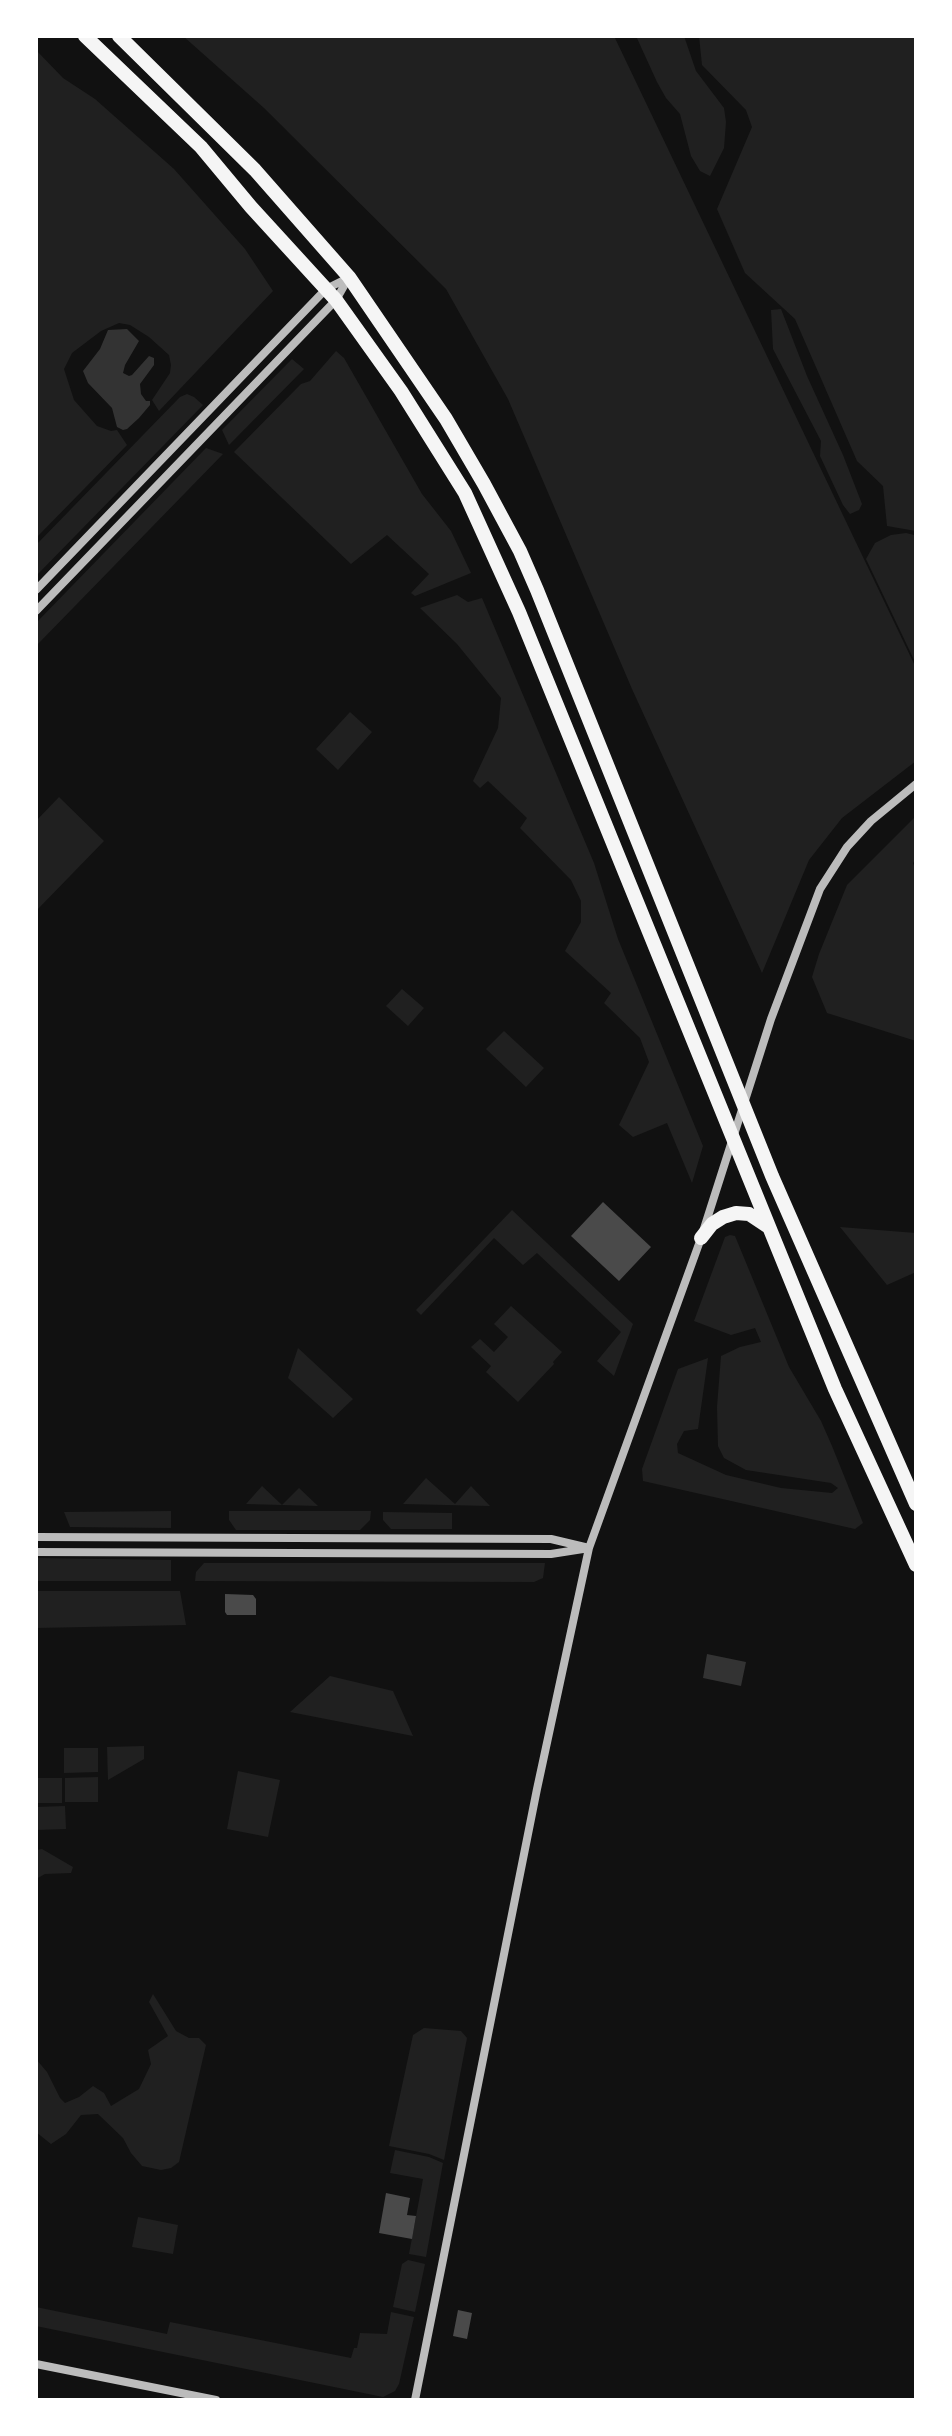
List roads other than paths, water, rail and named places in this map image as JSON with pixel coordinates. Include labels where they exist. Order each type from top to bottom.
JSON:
[{"type":"highway","points":[[85,36],[201,147],[331,295],[401,391],[465,493],[519,612],[835,1389],[916,1565]]},
{"type":"highway","points":[[119,36],[264,179],[349,277],[446,419],[520,551],[744,1107],[916,1504]]},
{"type":"highway","points":[[701,1238],[712,1224],[736,1213],[749,1214],[769,1228]]},
{"type":"street","points":[[36,590],[349,277]]},
{"type":"street","points":[[36,611],[349,277]]},
{"type":"street","points":[[415,2400],[539,1775],[589,1548],[701,1238],[771,1019],[820,889],[847,847],[871,821],[916,784]]},
{"type":"street","points":[[36,1537],[551,1539],[589,1548]]},
{"type":"street","points":[[36,1552],[551,1554],[589,1548]]},
{"type":"street","points":[[36,2364],[216,2400]]}]
